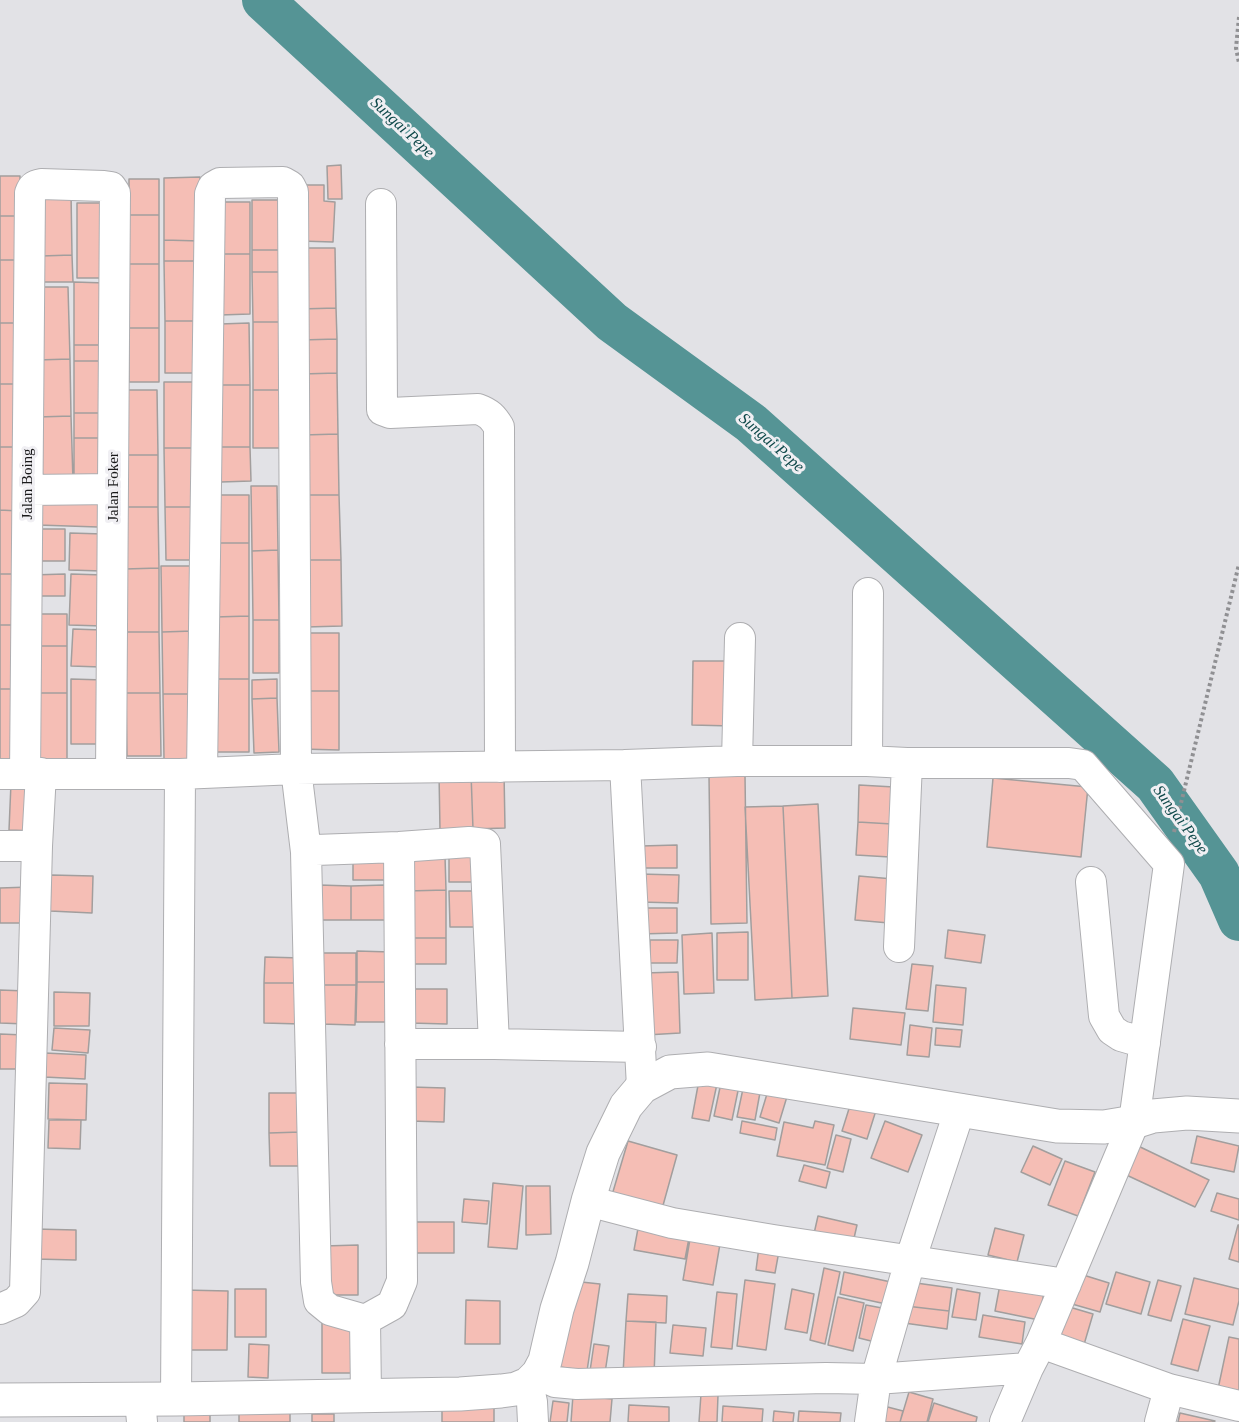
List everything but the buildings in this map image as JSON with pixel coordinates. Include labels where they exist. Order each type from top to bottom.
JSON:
[{"type":"main road","points":[[0,1401],[141,1411],[176,1399],[426,1395],[516,1389],[533,1379],[545,1361],[557,1309],[588,1201],[603,1154],[626,1106],[642,1087],[670,1072],[708,1069],[1057,1126],[1104,1127],[1153,1116],[1187,1113],[1239,1116]]},
{"type":"street","points":[[176,1399],[191,774],[210,194],[213,187],[220,183],[283,182],[290,186],[293,192],[296,769],[306,852],[316,1282],[319,1301],[330,1310],[365,1320],[392,1305],[402,1281],[399,847]]},
{"type":"street","name":"Jalan Boing","points":[[0,1309],[16,1302],[25,1292],[37,846],[22,774],[28,490],[30,193],[35,185],[40,184],[104,186],[111,187],[116,200]]},
{"type":"street","name":"Jalan Foker","points":[[111,774],[116,200]]},
{"type":"street","points":[[381,204],[382,410],[390,412],[478,410],[493,417],[499,427],[500,767]]},
{"type":"street","points":[[28,490],[114,489]]},
{"type":"street","points":[[867,760],[868,593]]},
{"type":"street","points":[[737,761],[740,638]]},
{"type":"street","points":[[22,774],[191,774],[296,769],[625,765],[737,761],[867,760],[907,763],[1069,763],[1083,765],[1169,864],[1134,1122],[1005,1422]]},
{"type":"street","points":[[899,947],[907,763]]},
{"type":"street","points":[[625,765],[642,1087]]},
{"type":"street","points":[[306,852],[469,842],[485,844],[494,1044]]},
{"type":"street","points":[[0,846],[37,846]]},
{"type":"street","points":[[1090,882],[1104,1016],[1112,1030],[1121,1036],[1145,1043]]},
{"type":"street","points":[[400,1044],[640,1047]]},
{"type":"street","points":[[870,1422],[876,1379],[910,1261],[960,1110]]},
{"type":"street","points":[[588,1201],[672,1223],[1066,1284]]},
{"type":"street","points":[[365,1320],[366,1395]]},
{"type":"street","points":[[533,1422],[533,1379],[577,1384],[826,1378],[876,1379],[1034,1355],[1239,1406]]},
{"type":"street","points":[[1160,1422],[1169,1389]]},
{"type":"path","points":[[1239,17],[1236,48],[1239,63]]},
{"type":"path","points":[[1173,837],[1239,564]]},
{"type":"waterway","name":"Sungai Pepe","points":[[263,0],[612,322],[751,423],[1155,784],[1219,874],[1239,920]]}]
